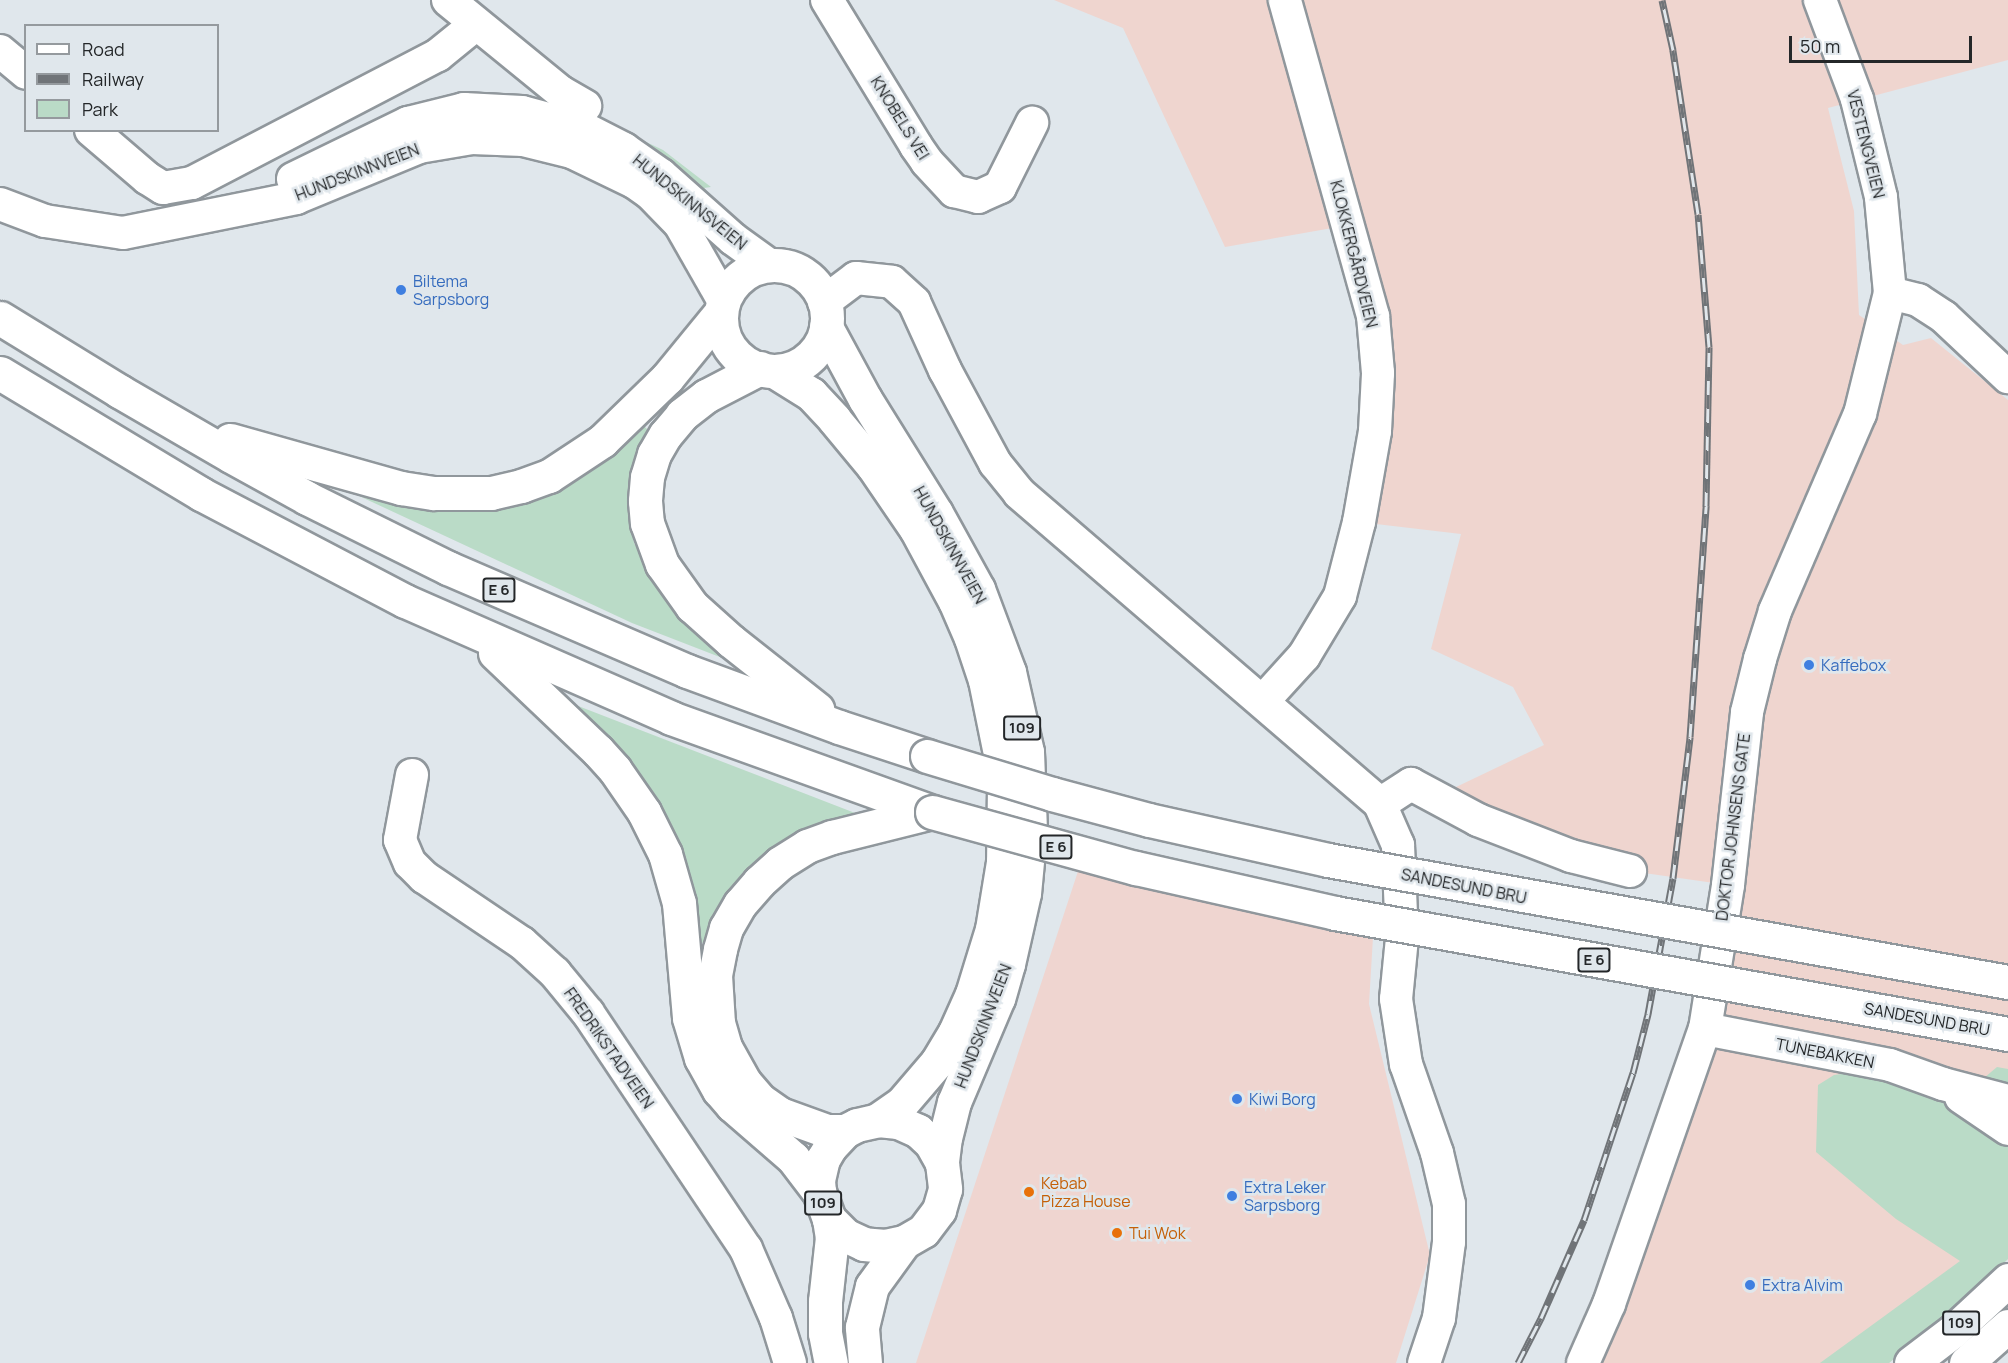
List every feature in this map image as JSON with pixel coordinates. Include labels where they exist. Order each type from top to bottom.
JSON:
[{"type":"main road","points":[[723,306],[737,280],[747,272],[769,265]]},
{"type":"main road","name":"109","points":[[769,265],[793,268],[812,281],[825,314]]},
{"type":"main road","name":"109","points":[[723,306],[724,337],[730,347],[743,360],[767,369]]},
{"type":"main road","name":"E 6","points":[[172,422],[292,459],[400,488],[453,495],[491,493],[549,476],[602,441],[667,378],[723,306]]},
{"type":"main road","points":[[767,369],[792,367],[808,358],[819,344],[825,314]]},
{"type":"main road","name":"HUNDSKINNVEIEN","points":[[825,314],[865,399],[936,513],[978,589],[1009,672],[1026,752],[1030,830],[1018,921],[998,998],[954,1102],[942,1162]]},
{"type":"main road","name":"E 6","points":[[0,318],[172,422],[307,498],[448,568],[612,640],[839,727]]},
{"type":"main road","name":"E 6","points":[[767,369],[706,396],[682,415],[665,435],[654,454],[647,477],[645,501],[647,523],[662,564],[692,606],[731,641],[839,727]]},
{"type":"main road","name":"HUNDSKINNVEIEN","points":[[767,369],[811,394],[873,466],[916,529],[955,601],[971,638],[985,680],[1000,754],[1005,816],[1003,862],[992,928],[979,974],[955,1032],[937,1062],[902,1103],[878,1120]]},
{"type":"main road","name":"E 6","points":[[0,373],[201,494],[359,578],[471,632],[671,718],[932,812]]},
{"type":"main road","name":"E 6","points":[[471,632],[578,731],[615,770],[632,793],[665,854],[673,880],[680,912],[688,1018],[701,1058],[719,1090],[732,1105],[793,1158],[824,1206]]},
{"type":"main road","name":"SANDESUND BRU","points":[[839,727],[1052,794],[1149,820],[1328,861],[2008,982]]},
{"type":"main road","name":"E 6","points":[[845,1131],[827,1131],[780,1114],[760,1100],[745,1083],[724,1047],[718,1023],[715,975],[720,949],[726,928],[740,904],[780,863],[807,846],[832,837],[932,812]]},
{"type":"main road","name":"SANDESUND BRU","points":[[932,812],[1136,868],[1335,913],[2008,1034]]},
{"type":"main road","name":"109","points":[[824,1206],[845,1235],[864,1244],[885,1246],[904,1242],[923,1231],[939,1210],[945,1189],[942,1162],[931,1143],[918,1131],[898,1122],[878,1120],[857,1125],[845,1131],[830,1147],[823,1159],[818,1180],[824,1206],[832,1237],[825,1301],[825,1333],[831,1363]]},
{"type":"main road","name":"109","points":[[865,1363],[862,1327],[872,1286],[904,1242]]},
{"type":"main road","name":"109","points":[[1911,1363],[1953,1331],[2008,1280]]},
{"type":"main road","name":"109","points":[[1966,1363],[2008,1326]]},
{"type":"street","points":[[448,0],[561,92],[585,106]]},
{"type":"street","name":"KNOBELS VEI","points":[[827,0],[916,146],[927,162],[954,190],[978,197],[1000,186],[1032,123]]},
{"type":"street","name":"KLOKKERGÅRDVEIEN","points":[[1263,701],[1304,656],[1340,596],[1359,522],[1375,431],[1378,373],[1373,315],[1285,0]]},
{"type":"street","name":"VESTENGVEIEN","points":[[1820,0],[1857,99],[1881,197],[1890,293]]},
{"type":"street","points":[[93,132],[147,178],[163,188],[192,183],[438,55],[476,24]]},
{"type":"street","points":[[0,51],[24,71]]},
{"type":"street","name":"HUNDSKINNSVEIEN","points":[[243,209],[290,180],[408,123],[464,109],[522,112],[585,129],[624,149],[661,175],[733,239],[769,265]]},
{"type":"street","name":"HUNDSKINNVEIEN","points":[[0,204],[45,221],[123,234],[296,198],[419,147],[472,138],[523,140],[572,152],[624,177],[650,193],[680,224],[723,306]]},
{"type":"street","points":[[825,314],[856,278],[892,282],[914,302],[945,370],[995,463],[1019,493],[1380,804],[1398,845],[1402,938],[1396,999],[1406,1064],[1437,1153],[1449,1204],[1449,1242],[1441,1307],[1424,1363]]},
{"type":"street","points":[[1890,293],[1918,300],[1944,317],[2008,377]]},
{"type":"street","name":"DOKTOR JOHNSENS GATE","points":[[1583,1363],[1609,1304],[1705,1029],[1728,885],[1747,712],[1760,660],[1775,611],[1860,414],[1890,293]]},
{"type":"street","name":"FREDRIKSTADVEIEN","points":[[412,775],[400,840],[410,863],[424,877],[522,943],[555,974],[588,1013],[746,1249],[776,1318],[790,1363]]},
{"type":"street","points":[[1380,804],[1411,784],[1478,820],[1571,856],[1630,871]]},
{"type":"street","name":"TUNEBAKKEN","points":[[1705,1029],[1890,1065],[1943,1084],[2008,1101]]},
{"type":"street","name":"TUNEBAKKEN","points":[[1943,1084],[2008,1129]]},
{"type":"shaded area","points":[[1054,0],[2008,0],[2008,60],[1828,108],[1854,211],[1859,315],[1903,345],[1931,338],[2008,400],[2008,1259],[1889,1363],[1579,1363],[1705,1029],[1728,885],[1630,871],[1443,801],[1454,788],[1544,745],[1513,687],[1431,649],[1461,534],[1359,522],[1378,373],[1338,227],[1225,247],[1123,28]]},
{"type":"shaded area","points":[[1086,847],[1375,904],[1369,1004],[1430,1255],[1396,1363],[916,1363]]},
{"type":"green space","points":[[623,131],[663,150],[711,187],[704,188],[713,197],[705,205]]},
{"type":"green space","points":[[642,424],[651,433],[631,476],[629,509],[634,543],[647,567],[743,666],[632,623],[342,488],[419,507],[461,512],[504,506]]},
{"type":"green space","points":[[573,704],[855,813],[855,817],[840,817],[795,835],[767,854],[742,877],[717,913],[710,944],[694,941],[571,709]]},
{"type":"green space","points":[[1997,1067],[2008,1069],[2008,1085],[1984,1078]]},
{"type":"green space","points":[[1855,1072],[1940,1101],[2008,1142],[2008,1259],[1972,1293],[1889,1363],[1820,1363],[1960,1261],[1896,1219],[1816,1152],[1818,1085],[1834,1075]]},
{"type":"railway","points":[[1518,1363],[1541,1318],[1584,1220],[1633,1073],[1648,1014],[1673,878],[1690,737],[1706,506],[1709,347],[1698,214],[1673,50],[1662,0]]},
{"type":"place","name":"Biltema Sarpsborg","points":[[401,290]]},
{"type":"place","name":"Kaffebox","points":[[1809,665]]},
{"type":"place","name":"Kiwi Borg","points":[[1237,1099]]},
{"type":"place","name":"Kebab Pizza House","points":[[1029,1192]]},
{"type":"place","name":"Extra Leker Sarpsborg","points":[[1232,1196]]},
{"type":"place","name":"Tui Wok","points":[[1117,1233]]},
{"type":"place","name":"Extra Alvim","points":[[1750,1285]]}]
